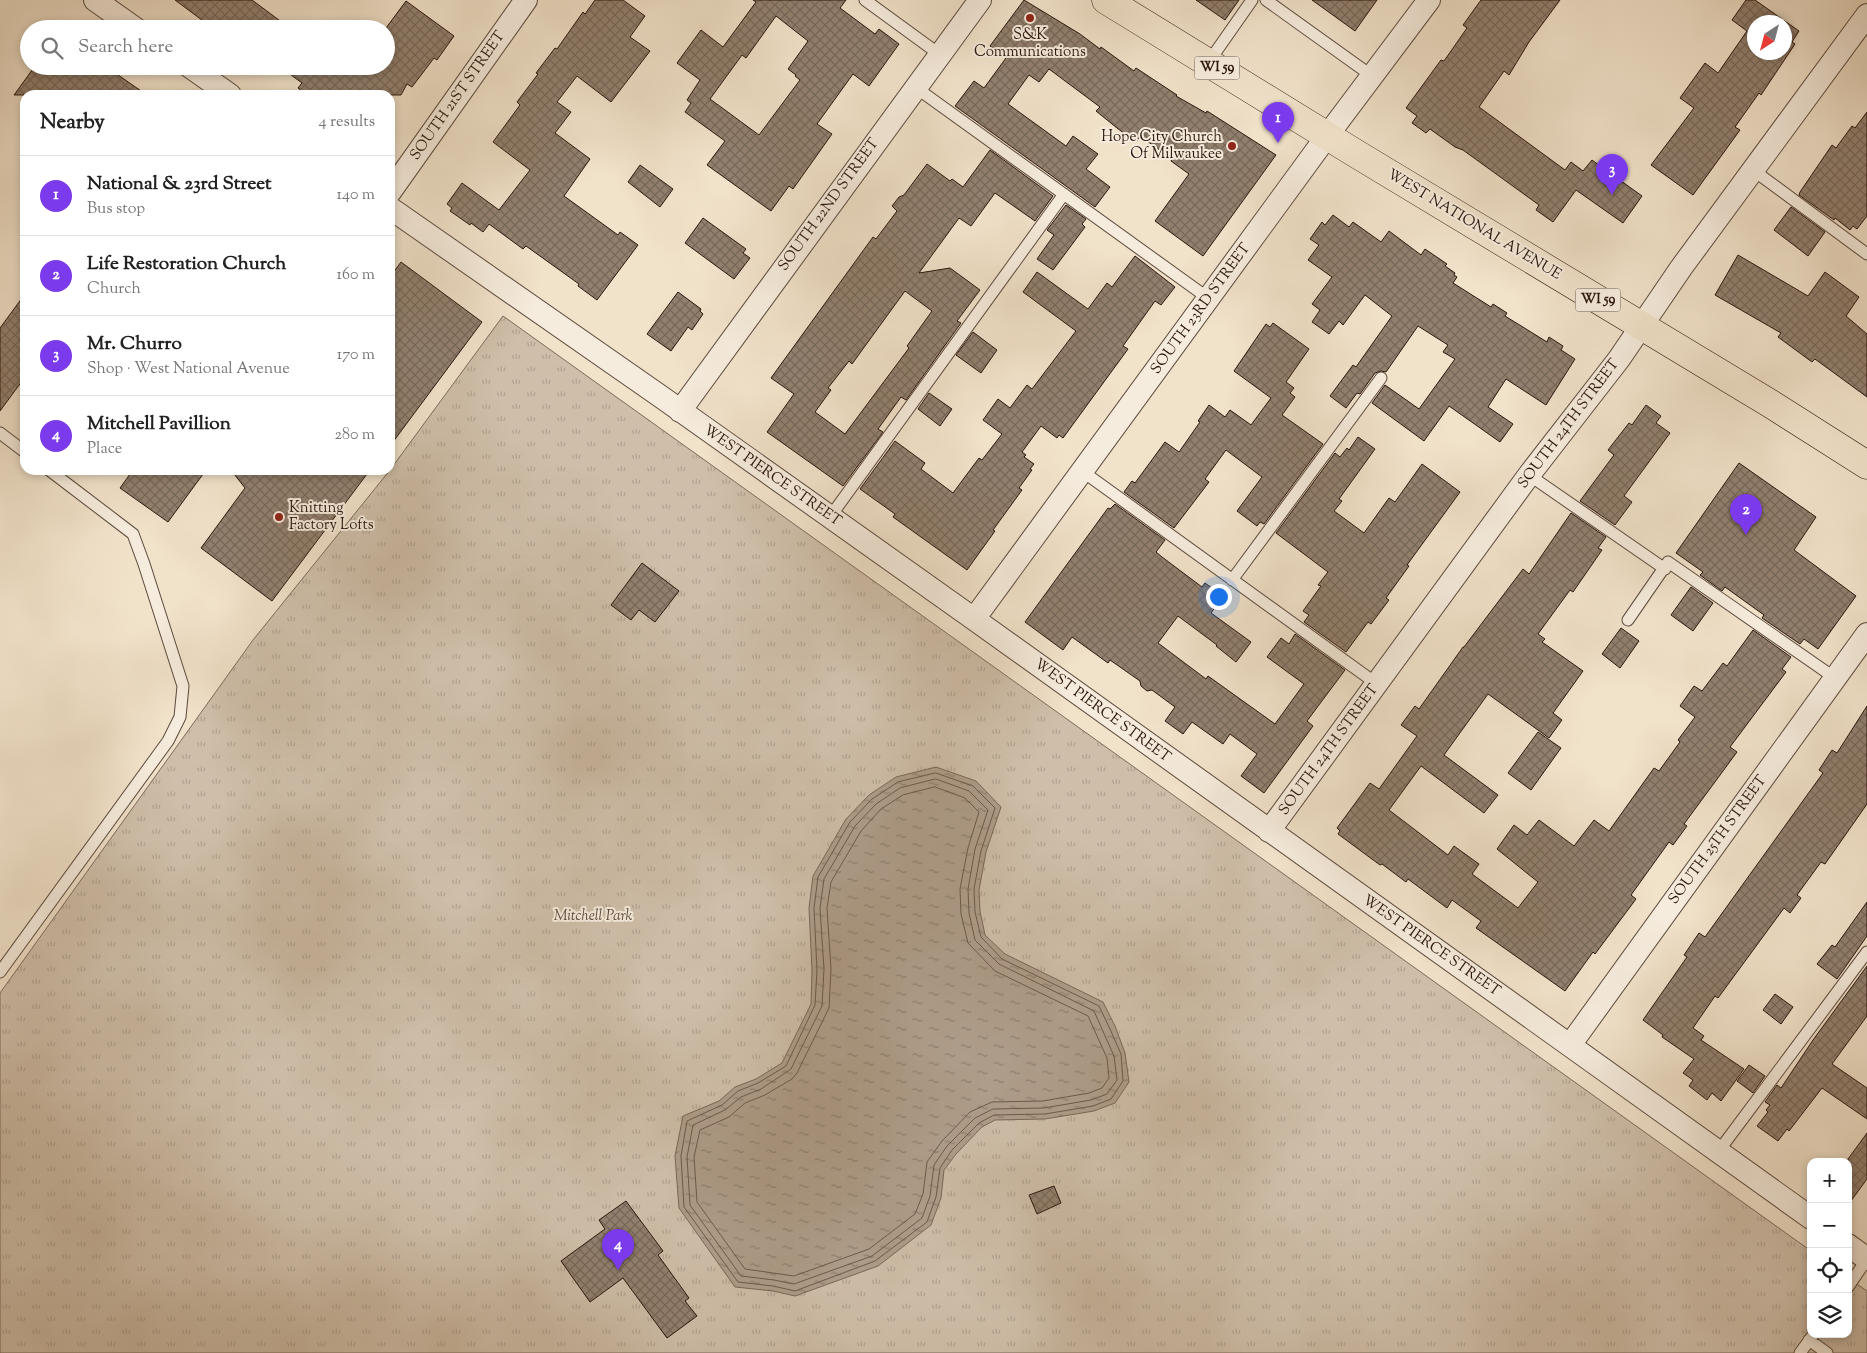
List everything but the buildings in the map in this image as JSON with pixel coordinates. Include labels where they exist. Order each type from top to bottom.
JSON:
[{"type":"main road","name":"WEST NATIONAL AVENUE","points":[[1106,0],[1867,465]]},
{"type":"street","points":[[95,0],[123,20]]},
{"type":"street","name":"SOUTH 21ST STREET","points":[[395,185],[526,0]]},
{"type":"street","name":"SOUTH 22ND STREET","points":[[680,411],[980,0]]},
{"type":"street","name":"SOUTH 23RD STREET","points":[[974,619],[1372,76],[1423,2]]},
{"type":"street","name":"SOUTH 24TH STREET","points":[[1270,831],[1529,476],[1619,359],[1682,268],[1867,15]]},
{"type":"street","points":[[202,75],[223,90]]},
{"type":"street","name":"WEST PIERCE STREET","points":[[395,212],[974,619],[1807,1215]]},
{"type":"street","name":"SOUTH 25TH STREET","points":[[1570,1045],[1835,678],[1863,648]]},
{"type":"street","points":[[1852,1248],[1867,1259]]},
{"type":"lane","points":[[865,0],[939,54]]},
{"type":"lane","points":[[1208,62],[1252,0]]},
{"type":"lane","points":[[1266,0],[1372,76]]},
{"type":"lane","points":[[915,87],[1208,298]]},
{"type":"lane","points":[[1753,170],[1867,254]]},
{"type":"lane","points":[[830,517],[1064,194]]},
{"type":"lane","points":[[1232,580],[1381,378]]},
{"type":"lane","points":[[0,433],[20,448]]},
{"type":"lane","points":[[1082,472],[1376,684]]},
{"type":"lane","points":[[0,972],[168,741],[180,717],[182,686],[133,534],[56,475]]},
{"type":"lane","points":[[1529,476],[1665,569]]},
{"type":"lane","points":[[1628,620],[1665,569],[1668,562],[1835,678]]},
{"type":"lane","points":[[1718,1152],[1867,952]]},
{"type":"lane","points":[[1852,1281],[1867,1259]]},
{"type":"lane","points":[[1800,1353],[1810,1338]]},
{"type":"lane","points":[[1812,1338],[1827,1353]]},
{"type":"green space","name":"Mitchell Park","points":[[503,316],[1807,1248],[1807,1338],[1852,1338],[1852,1281],[1867,1291],[1867,1353],[0,1353],[0,993],[253,640],[386,475],[395,475],[395,463]]},
{"type":"water","points":[[936,767],[976,781],[1001,807],[986,852],[979,890],[980,911],[985,935],[1005,954],[1103,1002],[1115,1026],[1125,1053],[1129,1082],[1115,1103],[1094,1111],[1045,1119],[995,1120],[982,1127],[956,1154],[944,1170],[941,1198],[931,1225],[878,1266],[795,1296],[773,1291],[735,1287],[679,1208],[675,1156],[683,1116],[719,1101],[735,1087],[756,1079],[782,1063],[811,1004],[812,970],[809,908],[813,876],[846,819],[869,795],[896,777]]},
{"type":"place","name":"S&K Communications","points":[[1030,18]]},
{"type":"place","name":"National & 23rd Street","points":[[1278,143]]},
{"type":"place","name":"Hope City Church Of Milwaukee","points":[[1232,146]]},
{"type":"place","name":"Mr. Churro","points":[[1612,195]]},
{"type":"place","name":"Knitting Factory Lofts","points":[[279,517]]},
{"type":"place","name":"Life Restoration Church","points":[[1746,535]]},
{"type":"place","name":"Mitchell Pavillion","points":[[618,1270]]}]
